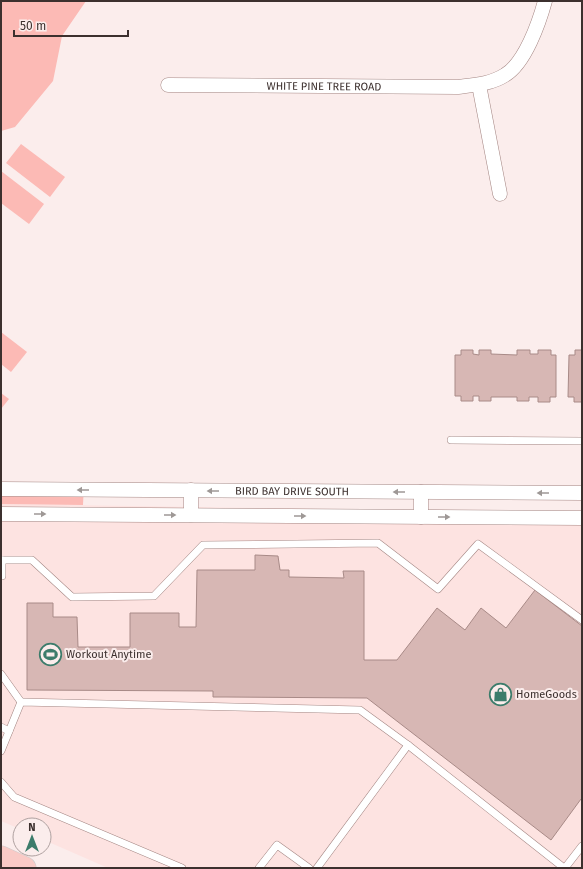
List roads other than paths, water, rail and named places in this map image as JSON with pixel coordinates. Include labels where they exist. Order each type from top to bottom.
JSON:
[{"type":"main road","points":[[1,857],[25,868]]},
{"type":"street","name":"WHITE PINE TREE ROAD","points":[[168,85],[458,87],[480,85],[506,75],[515,67],[528,48],[545,1]]},
{"type":"street","points":[[480,85],[500,194]]},
{"type":"street","name":"BIRD BAY DRIVE SOUTH","points":[[1,489],[582,493]]},
{"type":"street","points":[[191,490],[191,515]]},
{"type":"street","points":[[421,492],[421,517]]},
{"type":"street","points":[[1,514],[582,518]]},
{"type":"lane","points":[[451,440],[582,441]]},
{"type":"lane","points":[[2,576],[2,560],[32,560],[72,597],[154,596],[203,545],[378,543],[438,589],[478,544],[582,620]]},
{"type":"lane","points":[[1,674],[20,702]]},
{"type":"lane","points":[[1,751],[20,702]]},
{"type":"lane","points":[[20,702],[360,710],[408,745],[564,868],[582,846]]},
{"type":"lane","points":[[1,727],[9,731]]},
{"type":"lane","points":[[317,868],[408,745]]},
{"type":"lane","points":[[1,782],[14,797],[182,868]]},
{"type":"lane","points":[[259,868],[277,845],[309,868]]},
{"type":"place","name":"Workout Anytime","points":[[50,654]]},
{"type":"place","name":"HomeGoods","points":[[500,694]]}]
